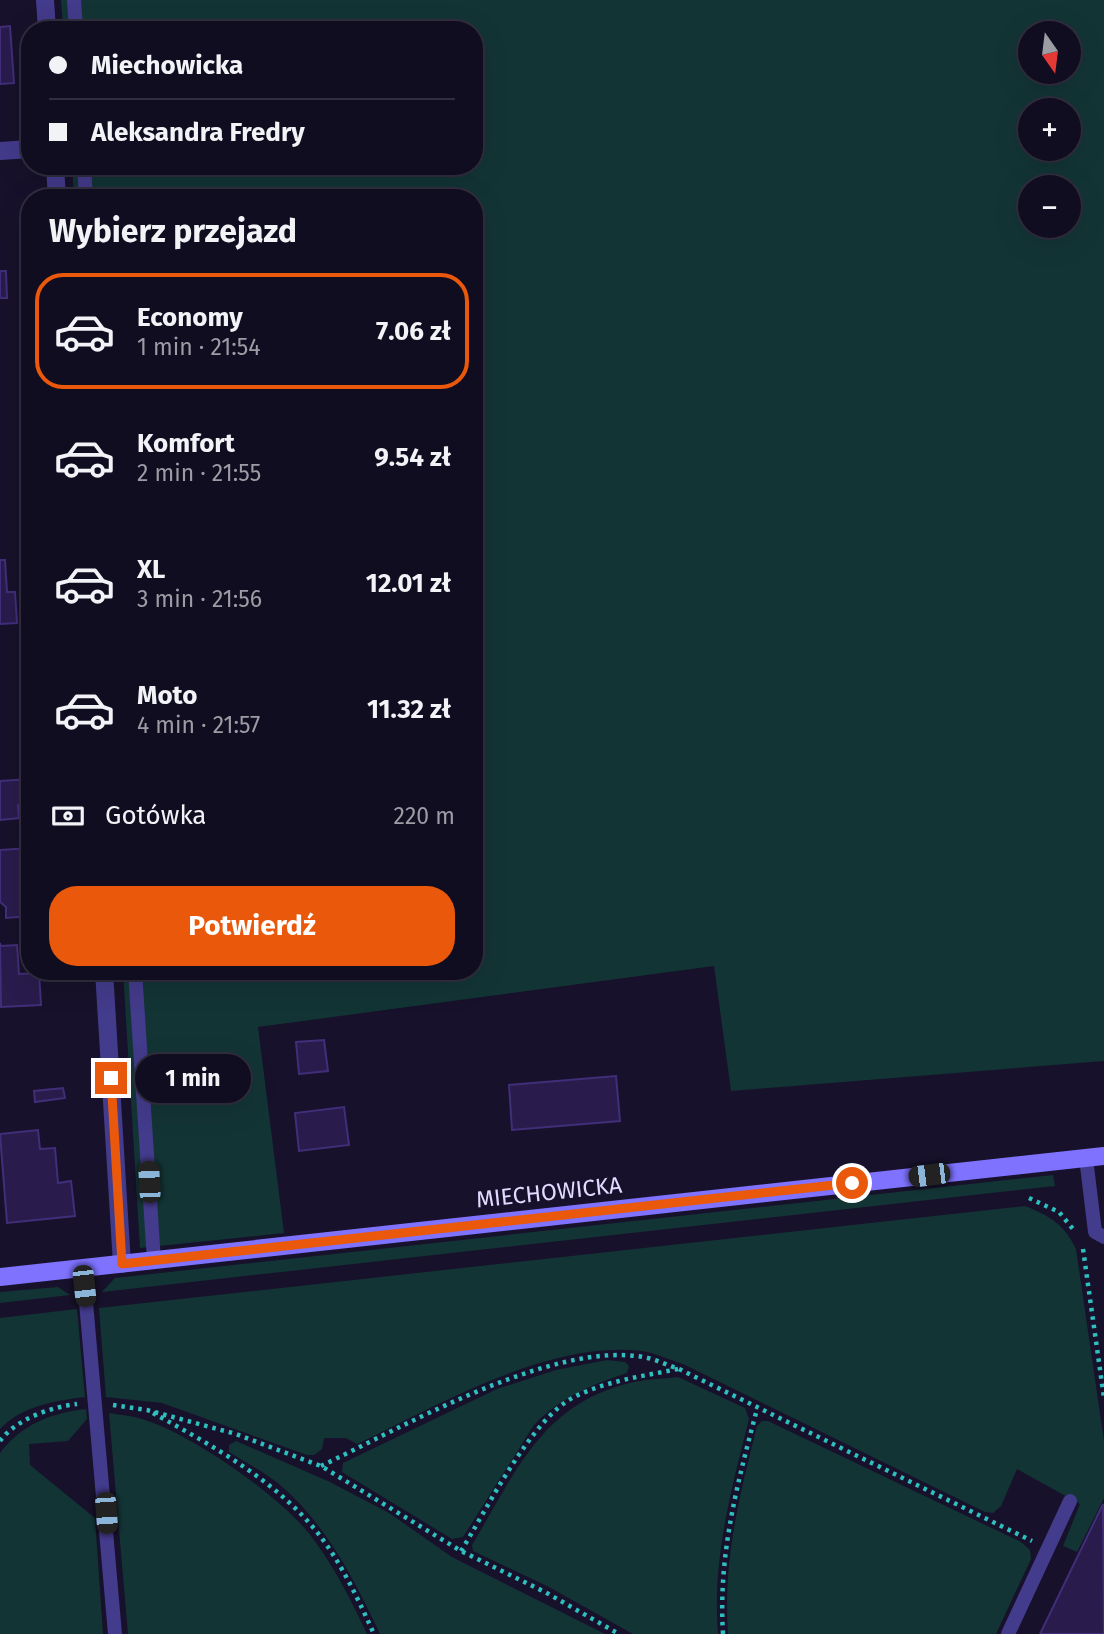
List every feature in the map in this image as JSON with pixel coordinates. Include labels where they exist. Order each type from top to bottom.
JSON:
[{"type":"street","points":[[45,0],[46,21]]},
{"type":"street","points":[[0,151],[21,150]]},
{"type":"street","points":[[105,980],[122,1264]]},
{"type":"street","name":"MIECHOWICKA","points":[[0,1277],[1104,1156]]},
{"type":"lane","points":[[74,0],[75,21]]},
{"type":"lane","points":[[136,980],[154,1261]]},
{"type":"lane","points":[[1086,1158],[1099,1234]]},
{"type":"lane","points":[[83,1268],[115,1634]]},
{"type":"lane","points":[[1008,1634],[1070,1501]]},
{"type":"path","points":[[1029,1198],[1059,1212],[1077,1234]]},
{"type":"path","points":[[1081,1246],[1104,1395]]},
{"type":"path","points":[[321,1466],[494,1384],[555,1364],[609,1356],[644,1357],[679,1369],[1048,1548]]},
{"type":"path","points":[[461,1551],[538,1427],[573,1398],[629,1378],[679,1369]]},
{"type":"path","points":[[0,1441],[6,1432],[53,1407],[96,1403],[147,1410],[236,1434],[321,1466],[461,1551],[545,1592],[618,1634]]},
{"type":"path","points":[[723,1634],[721,1597],[724,1549],[732,1503],[757,1409]]},
{"type":"path","points":[[147,1410],[197,1437],[273,1488],[317,1532],[352,1587],[374,1634]]},
{"type":"green space","points":[[61,0],[1104,0],[1104,1061],[731,1091],[714,966],[258,1027],[284,1233],[140,1248],[124,980],[483,980],[483,189],[73,189],[73,175],[483,175],[483,21],[62,21]]},
{"type":"green space","points":[[1053,1175],[1055,1186],[102,1292],[115,1278]]},
{"type":"green space","points":[[1025,1206],[1055,1222],[1076,1249],[1104,1441],[1104,1498],[1077,1552],[1063,1546],[1080,1504],[1017,1469],[1001,1506],[993,1513],[985,1512],[683,1364],[642,1351],[606,1350],[569,1355],[532,1365],[458,1395],[357,1444],[346,1438],[324,1438],[322,1449],[314,1455],[307,1455],[162,1403],[106,1397],[99,1308]]},
{"type":"green space","points":[[58,1287],[70,1295],[0,1303],[0,1292]]},
{"type":"green space","points":[[77,1309],[85,1397],[28,1410],[0,1429],[0,1318]]},
{"type":"green space","points":[[607,1360],[625,1362],[629,1366],[627,1373],[577,1393],[534,1425],[463,1537],[452,1539],[342,1472],[343,1463],[497,1389],[556,1370]]},
{"type":"green space","points":[[678,1377],[745,1408],[749,1419],[720,1552],[718,1634],[633,1634],[549,1587],[473,1551],[472,1545],[517,1468],[552,1425],[574,1407],[599,1393],[636,1382]]},
{"type":"green space","points":[[86,1409],[87,1419],[68,1441],[29,1444],[30,1465],[95,1518],[103,1634],[0,1634],[0,1453],[28,1427],[61,1413]]},
{"type":"green space","points":[[109,1413],[145,1420],[165,1428],[211,1453],[258,1486],[311,1536],[342,1583],[367,1634],[128,1634]]},
{"type":"green space","points":[[762,1421],[768,1421],[1021,1542],[1030,1550],[1031,1559],[996,1634],[728,1634],[730,1554],[744,1478],[757,1426]]},
{"type":"green space","points":[[236,1441],[330,1482],[389,1513],[452,1557],[605,1634],[380,1634],[349,1573],[325,1535],[279,1484],[229,1452],[229,1445]]},
{"type":"building","points":[[10,26],[14,83],[0,84],[0,27]]},
{"type":"building","points":[[0,271],[6,271],[7,298],[0,298]]},
{"type":"building","points":[[0,560],[5,560],[7,592],[15,592],[17,623],[0,624]]},
{"type":"building","points":[[21,780],[19,818],[0,820],[0,781]]},
{"type":"building","points":[[21,849],[21,917],[6,918],[6,907],[0,902],[0,850]]},
{"type":"building","points":[[0,943],[1,946],[17,945],[21,980],[39,980],[41,1005],[1,1007]]},
{"type":"building","points":[[324,1040],[328,1071],[299,1074],[296,1042]]},
{"type":"building","points":[[616,1076],[620,1121],[512,1130],[509,1085]]},
{"type":"building","points":[[63,1088],[65,1098],[35,1102],[34,1091]]},
{"type":"building","points":[[344,1107],[349,1145],[299,1151],[295,1113]]},
{"type":"building","points":[[38,1130],[40,1149],[55,1148],[58,1183],[71,1181],[75,1216],[7,1223],[0,1134]]},
{"type":"building","points":[[1103,1504],[1104,1634],[1040,1634]]},
{"type":"route","points":[[111,1078],[122,1264],[852,1183]]}]
